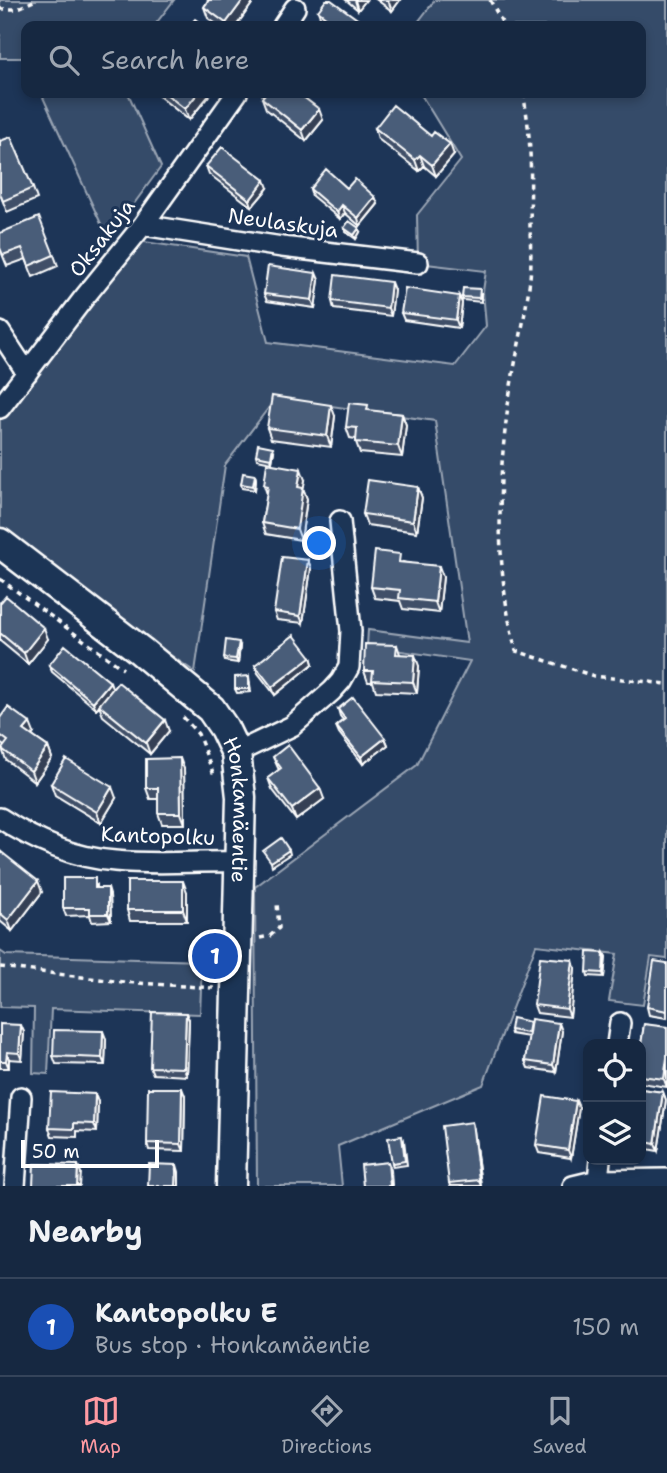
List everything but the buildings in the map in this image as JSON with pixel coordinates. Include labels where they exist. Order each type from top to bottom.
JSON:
[{"type":"street","points":[[286,21],[295,8]]},
{"type":"street","name":"Oksakuja","points":[[0,408],[143,225],[233,98]]},
{"type":"street","name":"Neulaskuja","points":[[143,225],[282,247],[418,263]]},
{"type":"street","points":[[0,332],[27,373]]},
{"type":"street","points":[[236,753],[292,726],[332,691],[349,667],[351,631],[340,521]]},
{"type":"street","name":"Honkamäentie","points":[[0,543],[141,650],[211,709],[236,753],[241,797],[231,1186]]},
{"type":"street","name":"Kantopolku","points":[[0,818],[26,835],[68,851],[113,861],[238,862]]},
{"type":"street","points":[[618,1039],[620,1023]]},
{"type":"street","points":[[15,1186],[21,1097]]},
{"type":"street","points":[[598,1180],[600,1165]]},
{"type":"street","points":[[573,1186],[598,1180],[666,1179]]},
{"type":"path","points":[[0,9],[16,9],[36,0]]},
{"type":"path","points":[[490,0],[501,21]]},
{"type":"path","points":[[524,98],[529,130],[531,178],[530,276],[507,411],[500,479],[503,588],[508,623],[516,651],[594,676],[667,684]]},
{"type":"path","points":[[237,941],[270,936],[279,928],[277,903]]},
{"type":"path","points":[[0,967],[123,982],[214,988]]},
{"type":"shaded area","points":[[0,0],[174,0],[158,21],[21,21],[21,58],[0,58]]},
{"type":"shaded area","points":[[435,0],[667,0],[667,959],[651,957],[643,1005],[609,1001],[617,954],[536,945],[483,1085],[338,1146],[342,1186],[257,1186],[255,887],[417,765],[470,661],[367,646],[368,630],[467,643],[435,421],[276,398],[225,465],[195,672],[0,538],[0,408],[131,240],[246,257],[268,342],[455,366],[486,326],[483,291],[486,271],[418,263],[417,215],[461,160],[423,98],[646,98],[646,21],[419,21]]},
{"type":"shaded area","points":[[43,98],[130,98],[161,167],[108,239]]},
{"type":"shaded area","points":[[0,951],[6,955],[202,961],[200,1014],[51,1009],[48,1074],[33,1073],[34,1008],[0,1007]]},
{"type":"place","name":"Kantopolku E","points":[[215,956]]}]
